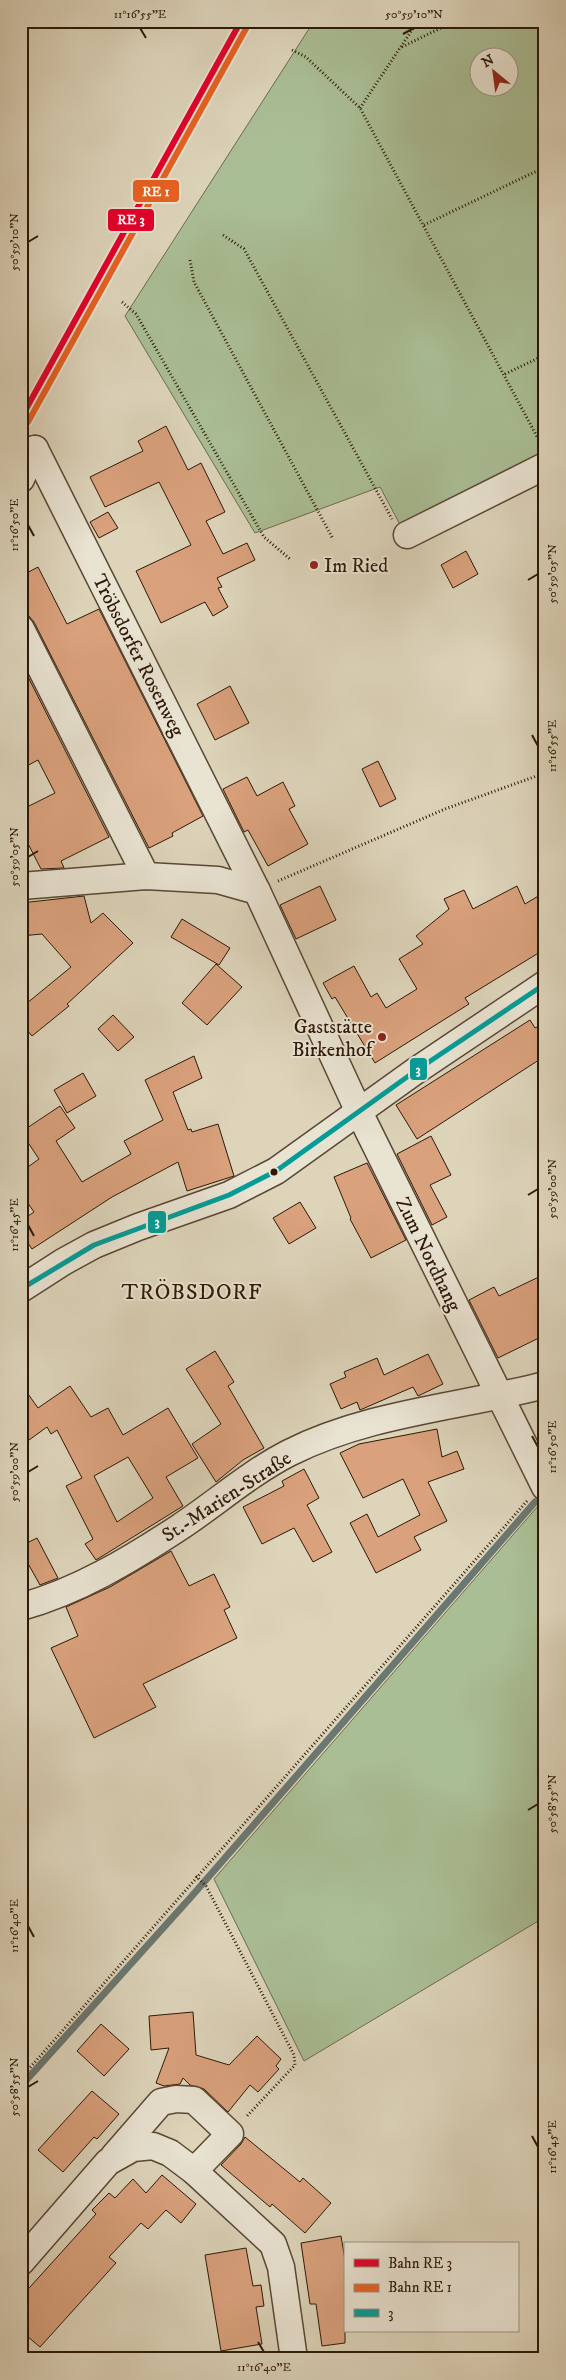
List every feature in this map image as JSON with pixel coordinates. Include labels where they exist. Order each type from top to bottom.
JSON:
[{"type":"street","name":"Tröbsdorfer Rosenweg","points":[[21,479],[35,449],[257,891]]},
{"type":"street","points":[[401,531],[544,457]]},
{"type":"street","points":[[21,629],[146,876]]},
{"type":"street","points":[[21,886],[146,876],[218,880],[257,891]]},
{"type":"street","name":"Zum Nordhang","points":[[257,891],[359,1112],[544,1485]]},
{"type":"street","points":[[21,1289],[94,1245],[138,1226],[229,1195],[260,1180],[414,1072],[545,984]]},
{"type":"street","name":"St.-Marien-Straße","points":[[21,1607],[76,1587],[117,1566],[180,1527],[269,1464],[291,1452],[368,1422],[499,1397],[545,1385]]},
{"type":"street","points":[[21,2262],[160,2102],[176,2099],[194,2100],[230,2134],[194,2171]]},
{"type":"street","points":[[108,2162],[133,2148],[153,2146],[170,2152],[194,2171],[273,2244],[282,2267],[294,2359]]},
{"type":"path","points":[[360,108],[418,21]]},
{"type":"path","points":[[400,47],[455,21]]},
{"type":"path","points":[[292,50],[306,57],[360,108],[506,374],[544,457]]},
{"type":"path","points":[[424,225],[545,166]]},
{"type":"path","points":[[223,235],[244,249],[401,531]]},
{"type":"path","points":[[190,260],[194,282],[334,539]]},
{"type":"path","points":[[122,302],[136,314],[264,537],[290,559]]},
{"type":"path","points":[[506,374],[545,355]]},
{"type":"path","points":[[257,891],[445,809],[545,773]]},
{"type":"path","points":[[21,2078],[196,1876],[544,1485]]},
{"type":"path","points":[[196,1876],[206,1886],[294,2056],[295,2065],[230,2134]]},
{"type":"green space","points":[[314,21],[545,21],[545,463],[404,532],[380,487],[255,533],[125,316]]},
{"type":"green space","points":[[538,1506],[545,1519],[545,1917],[304,2061],[214,1879]]},
{"type":"building","points":[[166,426],[188,470],[201,463],[225,512],[206,521],[223,554],[247,543],[255,560],[217,578],[222,587],[218,588],[228,607],[213,616],[205,602],[161,623],[136,571],[191,545],[159,482],[105,507],[90,477],[143,451],[138,441]]},
{"type":"building","points":[[108,512],[118,528],[99,538],[90,522]]},
{"type":"building","points":[[466,551],[478,574],[453,588],[441,565]]},
{"type":"building","points":[[38,567],[67,624],[99,609],[203,816],[172,833],[173,836],[149,848],[34,622],[29,616],[21,614],[21,576]]},
{"type":"building","points":[[21,663],[109,837],[61,861],[64,868],[41,869],[21,830],[21,810],[55,793],[38,760],[21,769]]},
{"type":"building","points":[[230,686],[249,723],[215,740],[197,704]]},
{"type":"building","points":[[378,761],[396,799],[380,807],[362,769]]},
{"type":"building","points":[[247,777],[257,796],[283,782],[295,806],[289,809],[308,844],[268,866],[248,830],[244,832],[223,789]]},
{"type":"building","points":[[320,886],[336,920],[296,939],[280,905]]},
{"type":"building","points":[[517,886],[525,904],[545,892],[545,949],[465,998],[469,1004],[375,1063],[335,997],[332,999],[323,983],[354,966],[371,997],[377,993],[386,1008],[417,989],[399,959],[423,944],[416,936],[449,909],[444,899],[464,890],[473,909]]},
{"type":"building","points":[[84,896],[91,923],[103,913],[133,943],[67,1004],[69,1006],[32,1036],[21,1023],[21,1008],[71,967],[42,934],[21,936],[21,903]]},
{"type":"building","points":[[182,919],[230,948],[219,965],[171,937]]},
{"type":"building","points":[[216,964],[242,987],[207,1025],[182,1003]]},
{"type":"building","points":[[113,1015],[134,1037],[118,1051],[98,1029]]},
{"type":"building","points":[[530,1020],[535,1028],[545,1023],[545,1056],[417,1139],[396,1105]]},
{"type":"building","points":[[194,1056],[202,1078],[173,1092],[188,1130],[191,1129],[192,1132],[218,1124],[234,1176],[187,1191],[178,1162],[112,1197],[32,1249],[21,1233],[21,1221],[34,1212],[21,1193],[21,1172],[39,1159],[21,1132],[60,1106],[75,1128],[56,1141],[82,1182],[131,1154],[124,1141],[163,1120],[145,1080]]},
{"type":"building","points":[[83,1073],[96,1096],[67,1113],[54,1090]]},
{"type":"building","points":[[431,1136],[451,1175],[430,1185],[447,1217],[432,1225],[397,1154]]},
{"type":"building","points":[[367,1163],[406,1240],[371,1258],[350,1219],[334,1177]]},
{"type":"building","points":[[300,1202],[316,1228],[289,1244],[273,1218]]},
{"type":"building","points":[[545,1274],[545,1335],[498,1358],[469,1300],[494,1287],[499,1296]]},
{"type":"building","points":[[215,1351],[234,1382],[228,1386],[264,1448],[243,1460],[216,1482],[192,1444],[221,1424],[186,1369]]},
{"type":"building","points":[[428,1354],[443,1384],[418,1396],[413,1387],[360,1410],[357,1402],[341,1409],[330,1384],[346,1377],[344,1372],[377,1358],[384,1375]]},
{"type":"building","points":[[21,1384],[38,1408],[70,1386],[91,1417],[108,1408],[123,1435],[168,1408],[198,1458],[166,1477],[183,1506],[96,1560],[85,1544],[93,1539],[66,1486],[82,1478],[57,1430],[51,1434],[47,1427],[29,1440],[21,1429]],"holes":[[[128,1457],[153,1498],[117,1522],[94,1476]]]},
{"type":"building","points":[[437,1429],[442,1457],[457,1451],[464,1469],[428,1482],[447,1521],[414,1537],[421,1550],[376,1573],[350,1523],[367,1514],[378,1537],[420,1515],[403,1479],[363,1498],[340,1453],[359,1444]]},
{"type":"building","points":[[304,1469],[319,1498],[307,1505],[332,1552],[313,1562],[294,1528],[262,1544],[243,1507],[284,1486],[282,1481]]},
{"type":"building","points":[[37,1538],[58,1578],[40,1585],[21,1551],[21,1546]]},
{"type":"building","points":[[171,1551],[189,1586],[214,1574],[230,1607],[224,1610],[237,1638],[143,1684],[156,1707],[94,1738],[51,1648],[78,1636],[66,1607],[110,1587]]},
{"type":"building","points":[[193,2012],[196,2055],[229,2065],[257,2036],[281,2059],[276,2066],[279,2069],[258,2092],[250,2085],[228,2112],[204,2089],[190,2085],[183,2078],[180,2084],[164,2086],[156,2083],[169,2048],[151,2050],[149,2016]]},
{"type":"building","points":[[101,2024],[129,2049],[104,2076],[77,2051]]},
{"type":"building","points":[[92,2091],[119,2114],[97,2139],[94,2137],[63,2172],[38,2150]]},
{"type":"building","points":[[245,2137],[300,2182],[303,2178],[331,2203],[305,2233],[272,2204],[270,2207],[221,2165],[241,2144]]},
{"type":"building","points":[[162,2175],[196,2204],[181,2223],[166,2210],[148,2229],[141,2223],[109,2257],[116,2263],[40,2347],[21,2331],[21,2297],[96,2214],[92,2210],[109,2193],[115,2198],[133,2179],[146,2193]]},
{"type":"building","points":[[341,2236],[344,2254],[345,2343],[322,2346],[316,2304],[310,2304],[301,2243]]},
{"type":"building","points":[[246,2248],[253,2286],[261,2285],[264,2306],[256,2307],[262,2344],[221,2351],[205,2255]]},
{"type":"waterway","points":[[21,2086],[191,1897],[535,1502]]},
{"type":"transit line","points":[[21,418],[241,21]]},
{"type":"transit line","points":[[28,422],[248,25]]},
{"type":"transit line","name":"3","points":[[21,1289],[94,1245],[229,1195],[276,1171],[414,1072],[545,984]]},
{"type":"place","name":"Im Ried","points":[[314,565]]},
{"type":"place","name":"Gaststätte Birkenhof","points":[[382,1037]]},
{"type":"district","name":"TRÖBSDORF","points":[[192,1291]]}]
